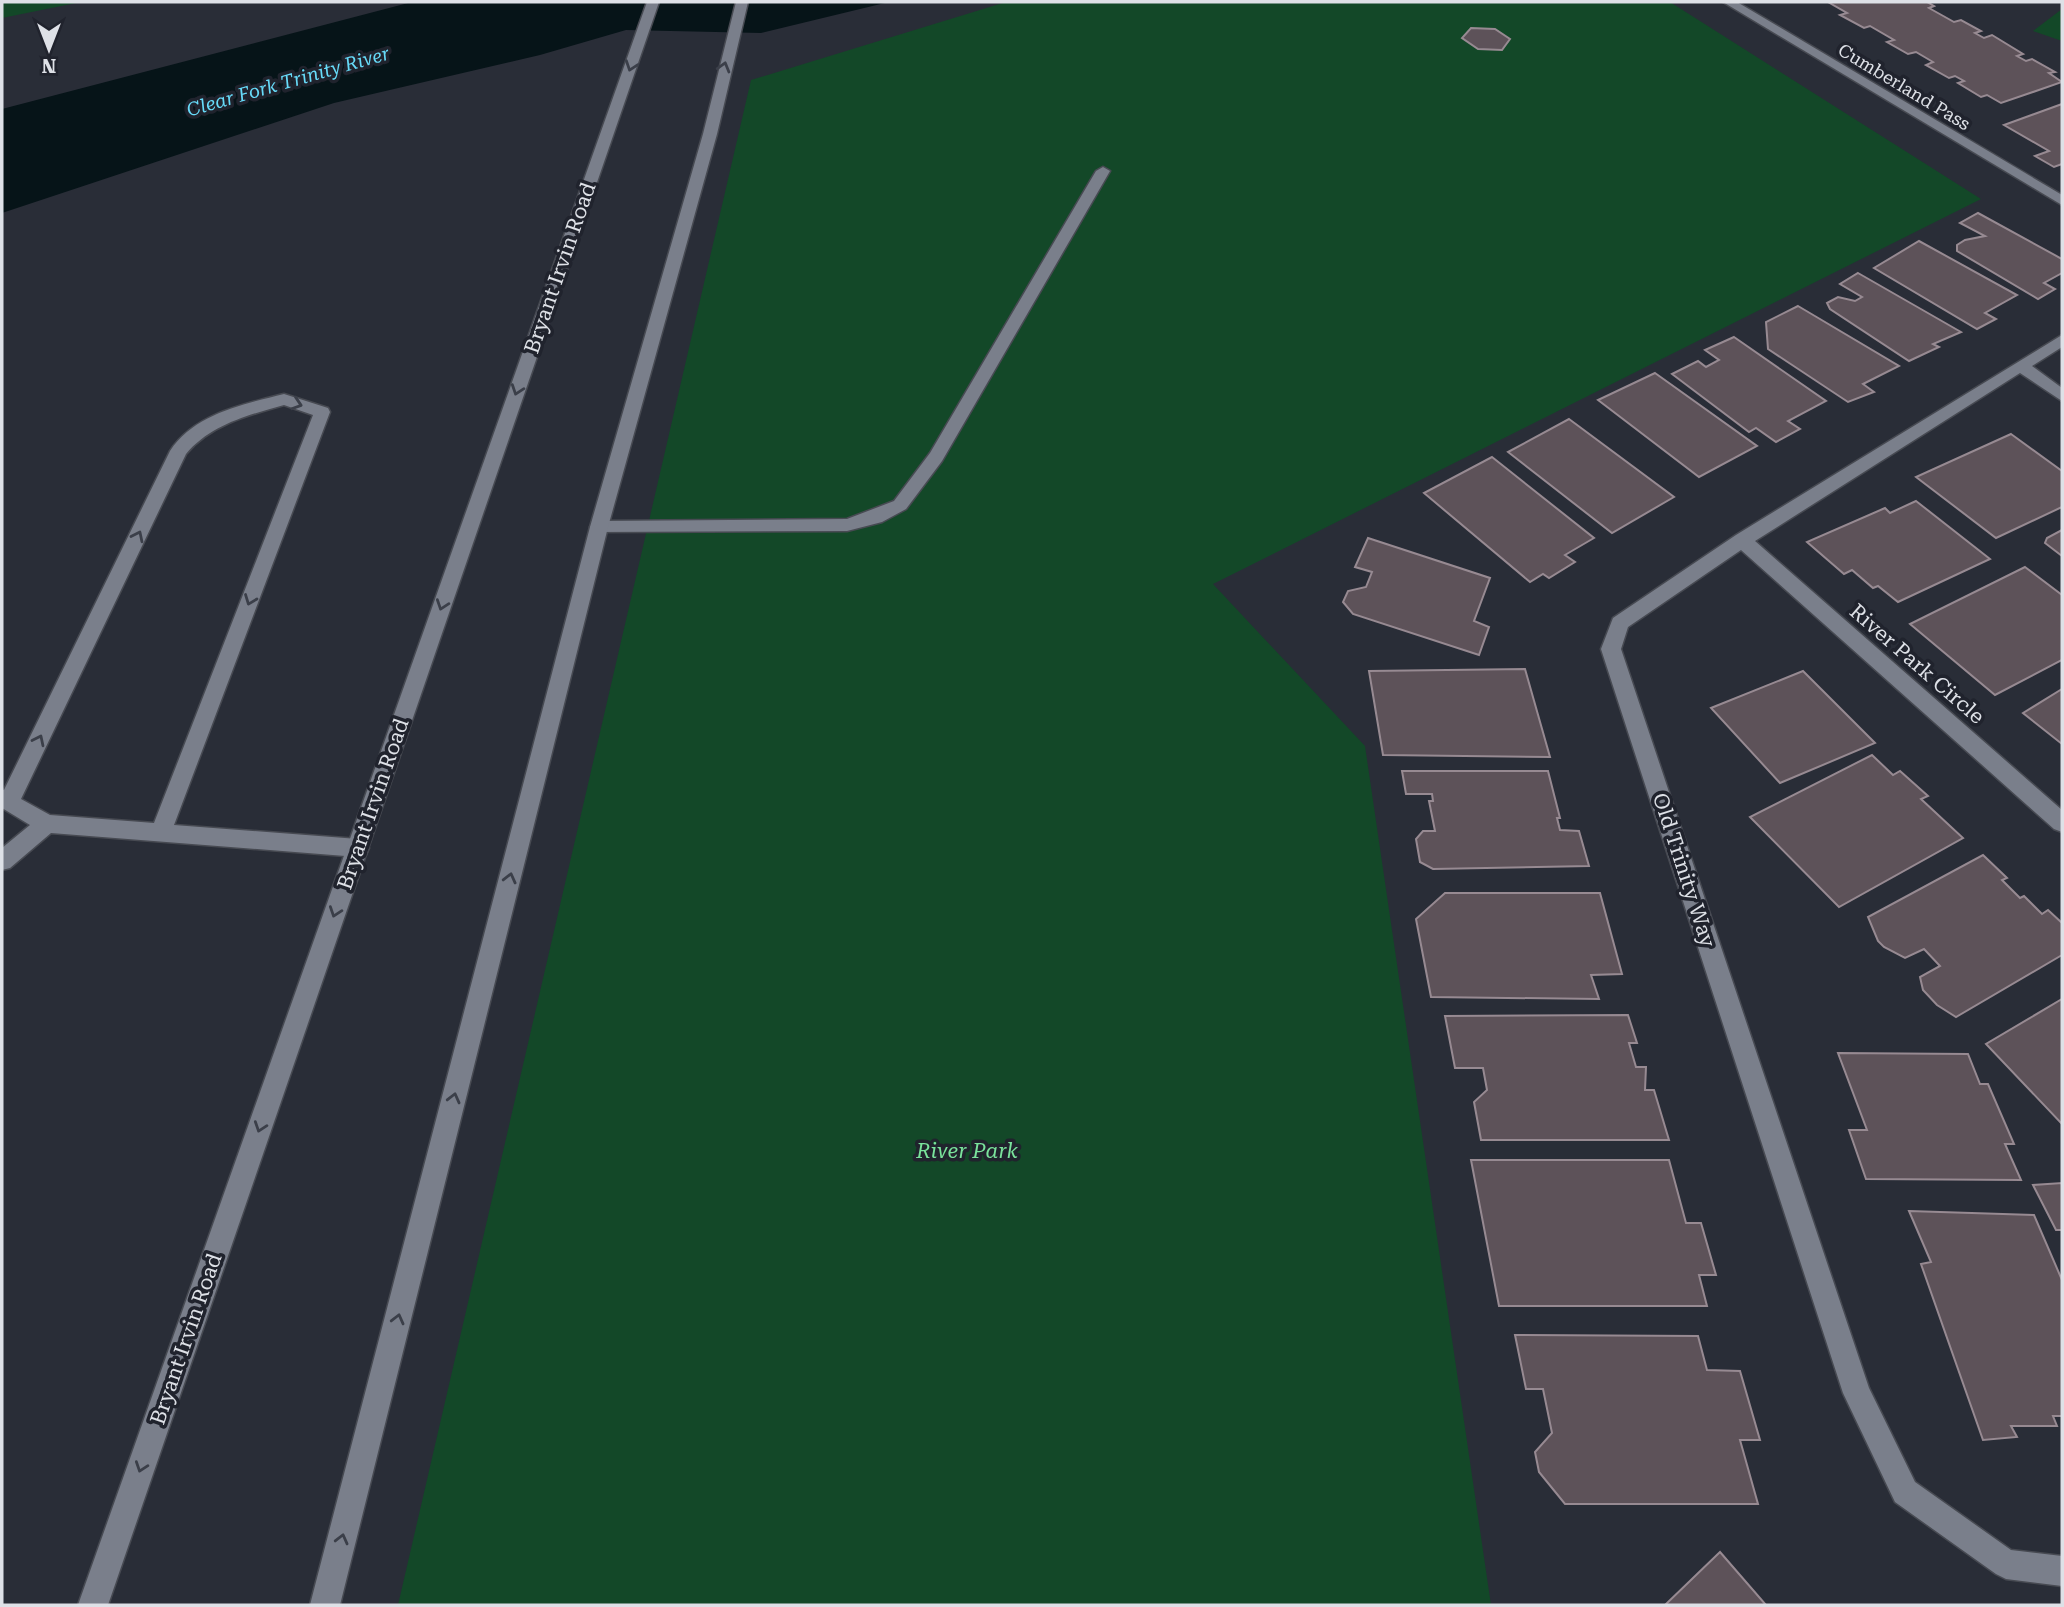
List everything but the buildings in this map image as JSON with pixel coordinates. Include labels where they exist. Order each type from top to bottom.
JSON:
[{"type":"main road","name":"Bryant Irvin Road","points":[[93,1605],[653,2]]},
{"type":"main road","points":[[326,1605],[599,527],[710,134],[742,2]]},
{"type":"main road","name":"Cumberland Pass","points":[[1729,2],[2062,201]]},
{"type":"main road","points":[[599,527],[847,525],[876,517],[900,505],[936,457],[1103,171]]},
{"type":"main road","name":"Old Trinity Way","points":[[2062,340],[1742,540],[1620,623],[1611,649],[1857,1393],[1905,1492],[2006,1564],[2062,1571]]},
{"type":"main road","points":[[2021,366],[2062,396]]},
{"type":"main road","points":[[161,832],[322,412],[284,399],[250,409],[194,433],[179,451],[5,800],[47,824],[358,848]]},
{"type":"main road","name":"River Park Circle","points":[[1742,540],[2062,823]]},
{"type":"main road","points":[[2,861],[47,824]]},
{"type":"green space","points":[[2,2],[81,2],[2,18]]},
{"type":"green space","name":"River Park","points":[[1006,2],[1670,2],[1981,199],[1213,584],[1365,746],[1491,1605],[398,1605],[751,80]]},
{"type":"green space","points":[[2062,9],[2062,41],[2033,31]]},
{"type":"water","name":"Clear Fork Trinity River","points":[[412,2],[889,2],[761,33],[626,30],[540,55],[334,103],[2,213],[2,109]]}]
